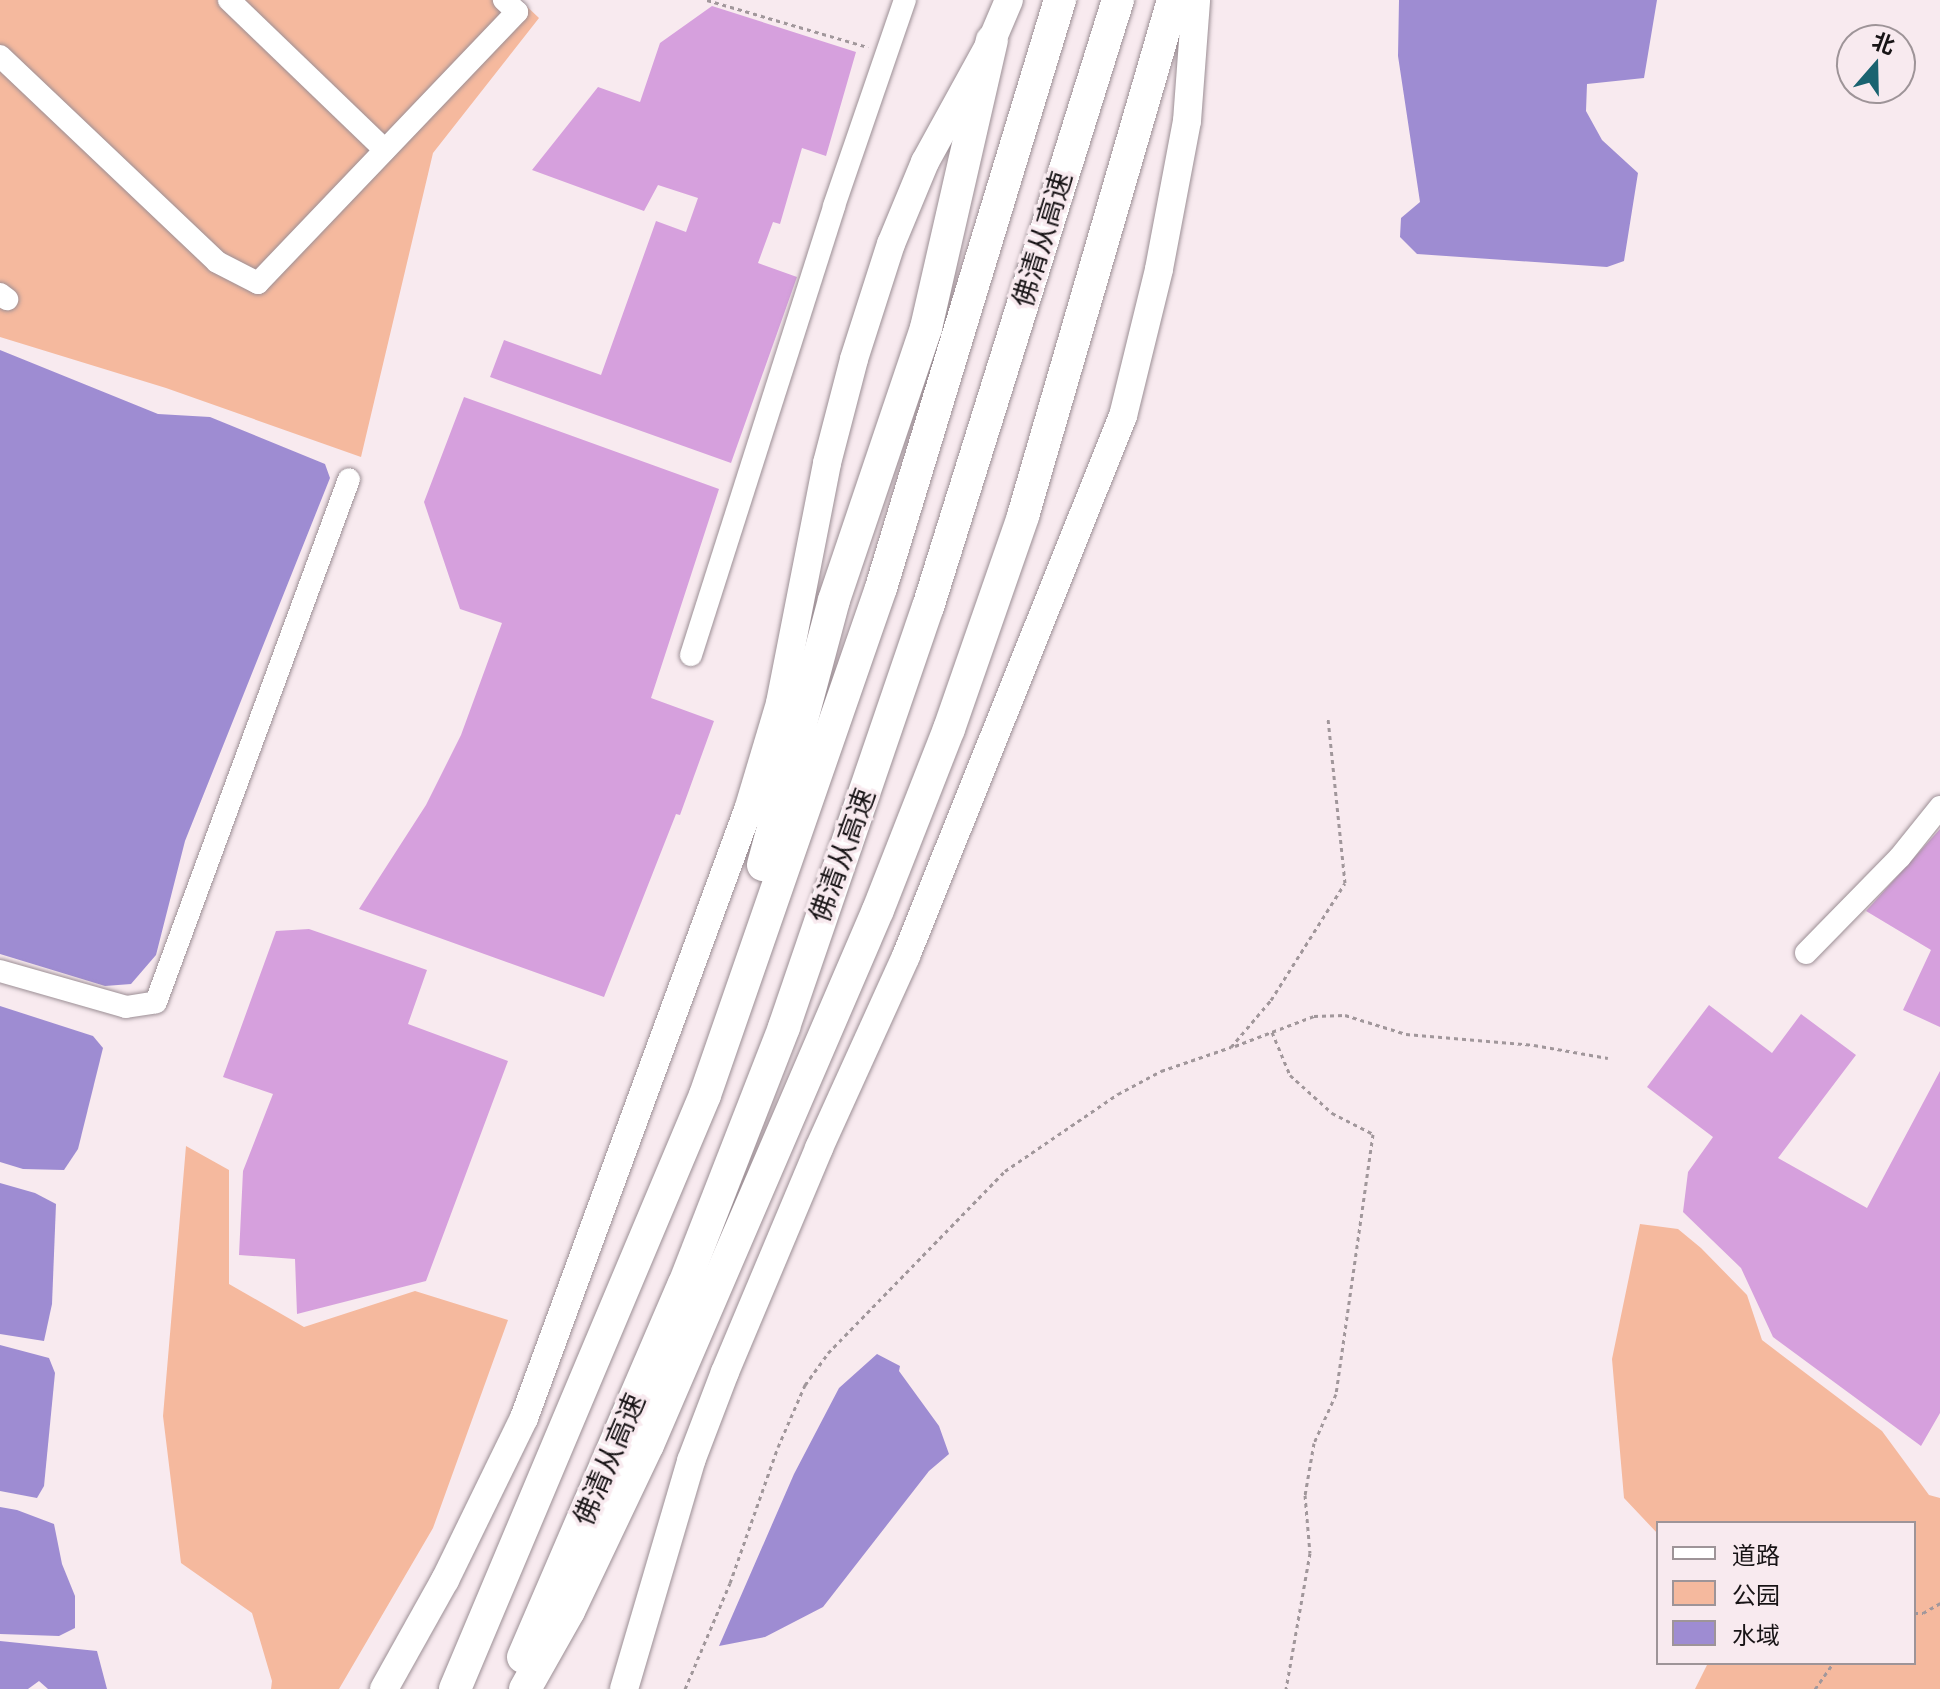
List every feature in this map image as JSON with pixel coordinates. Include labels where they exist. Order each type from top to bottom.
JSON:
[{"type":"highway","name":"佛清从高速","points":[[455,1689],[699,1110],[873,612],[1060,0]]},
{"type":"highway","name":"佛清从高速","points":[[509,1689],[690,1271],[784,1027],[928,607],[1118,0]]},
{"type":"highway","points":[[525,1689],[569,1611],[648,1445],[878,910],[949,729],[1023,516],[1173,0]]},
{"type":"highway","points":[[699,1110],[715,1026],[742,943],[834,600],[926,328],[992,40]]},
{"type":"main road","points":[[384,1689],[445,1580],[524,1418],[748,810],[780,703],[827,463],[854,359],[891,244],[925,162],[992,40],[1009,0]]},
{"type":"main road","points":[[624,1689],[691,1461],[725,1372],[819,1148],[906,956],[1123,416],[1159,269],[1187,121],[1196,0]]},
{"type":"street","points":[[229,0],[385,150]]},
{"type":"street","points":[[0,56],[217,262],[258,283],[517,12],[504,0]]},
{"type":"street","points":[[691,655],[834,206],[905,0]]},
{"type":"street","points":[[0,971],[126,1007],[156,1002],[349,479]]},
{"type":"street","points":[[1806,953],[1900,857],[1940,807]]},
{"type":"path","points":[[707,0],[887,52]]},
{"type":"path","points":[[1231,1047],[1271,1000],[1345,883],[1328,719]]},
{"type":"path","points":[[685,1689],[730,1583],[778,1447],[805,1385],[828,1353],[1005,1171],[1118,1094],[1161,1071],[1314,1016],[1345,1015],[1406,1034],[1534,1045],[1608,1058]]},
{"type":"path","points":[[1272,1032],[1290,1075],[1332,1113],[1373,1134],[1336,1394],[1314,1443],[1307,1482],[1310,1553],[1286,1689]]},
{"type":"path","points":[[1916,1613],[1923,1613],[1940,1603]]},
{"type":"path","points":[[1815,1689],[1832,1665]]},
{"type":"green space","points":[[0,0],[520,0],[539,18],[433,153],[361,457],[166,388],[0,337]]},
{"type":"green space","points":[[186,1146],[229,1170],[229,1284],[304,1327],[415,1291],[508,1320],[433,1528],[339,1689],[271,1689],[272,1681],[252,1613],[181,1563],[163,1416]]},
{"type":"green space","points":[[1640,1224],[1678,1229],[1747,1295],[1762,1340],[1882,1431],[1929,1495],[1940,1498],[1940,1689],[1695,1689],[1707,1665],[1916,1665],[1916,1521],[1656,1521],[1656,1532],[1624,1498],[1612,1359]]},
{"type":"water","points":[[1399,0],[1657,0],[1644,78],[1587,84],[1586,111],[1602,140],[1638,173],[1624,261],[1607,267],[1417,254],[1400,237],[1401,218],[1420,202],[1398,56]]},
{"type":"water","points":[[0,350],[158,414],[210,417],[325,464],[330,478],[185,841],[156,955],[131,984],[105,986],[0,954]]},
{"type":"water","points":[[0,1006],[93,1036],[103,1048],[78,1149],[64,1170],[23,1169],[0,1162]]},
{"type":"water","points":[[0,1183],[35,1193],[56,1204],[52,1304],[44,1341],[0,1334]]},
{"type":"water","points":[[0,1345],[49,1358],[55,1373],[44,1486],[37,1498],[0,1491]]},
{"type":"water","points":[[877,1354],[900,1366],[899,1371],[939,1426],[949,1454],[929,1471],[823,1607],[765,1637],[719,1646],[794,1474],[839,1388]]},
{"type":"water","points":[[0,1507],[54,1524],[62,1564],[75,1596],[75,1628],[59,1636],[0,1634]]},
{"type":"water","points":[[0,1641],[97,1651],[107,1689],[48,1689],[39,1681],[28,1689],[0,1689]]},
{"type":"building","points":[[712,6],[856,52],[826,156],[802,148],[780,224],[773,222],[758,263],[797,277],[731,463],[490,377],[504,340],[601,375],[656,221],[686,232],[698,198],[658,185],[644,211],[532,170],[598,87],[640,102],[660,43]]},
{"type":"building","points":[[464,397],[719,489],[651,698],[714,721],[680,815],[676,814],[604,997],[359,909],[426,805],[461,735],[502,623],[460,609],[424,502]]},
{"type":"building","points":[[1940,829],[1940,1027],[1903,1010],[1931,950],[1866,911]]},
{"type":"building","points":[[309,929],[427,970],[408,1024],[508,1061],[426,1281],[297,1314],[295,1259],[239,1255],[243,1171],[273,1094],[223,1077],[276,931]]},
{"type":"building","points":[[1709,1005],[1772,1053],[1801,1014],[1856,1055],[1778,1158],[1867,1208],[1940,1071],[1940,1413],[1921,1446],[1773,1337],[1741,1268],[1683,1212],[1688,1172],[1713,1137],[1647,1087]]}]
